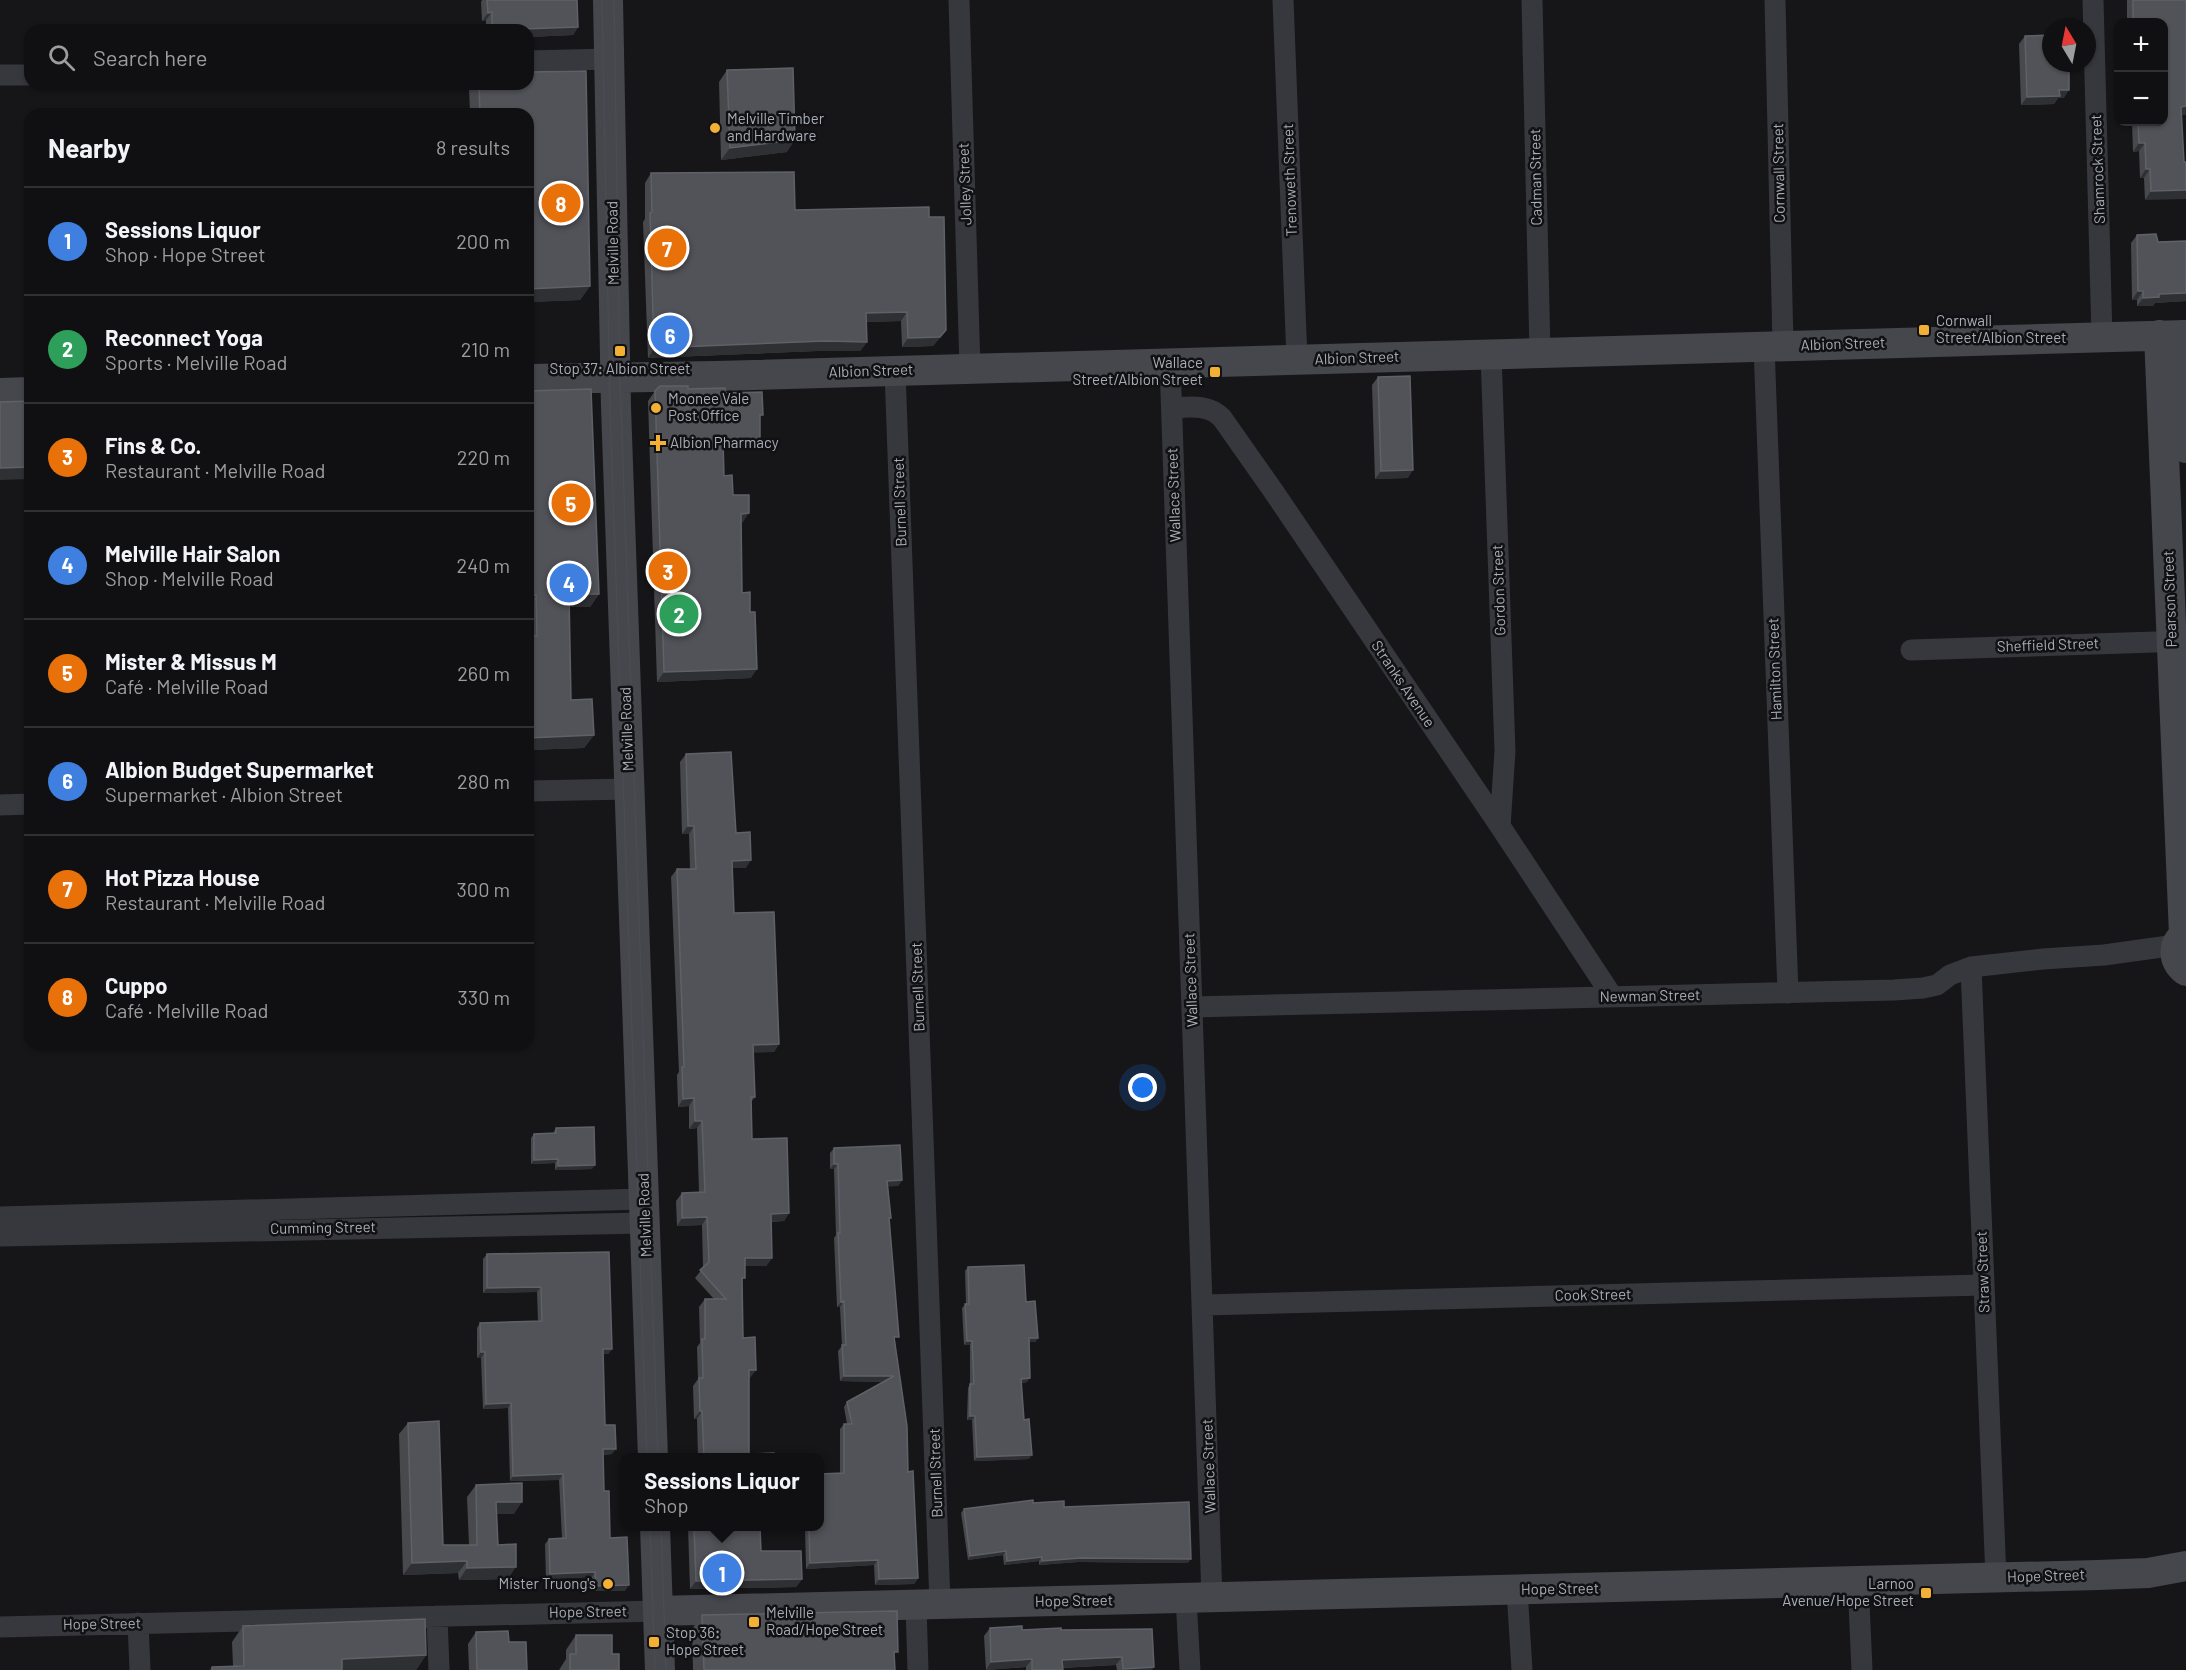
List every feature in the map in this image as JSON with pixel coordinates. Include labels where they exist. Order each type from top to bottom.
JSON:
[{"type":"street","name":"Melville Road","points":[[608,0],[615,378],[653,1453]]},
{"type":"street","name":"Jolley Street","points":[[959,0],[970,369]]},
{"type":"street","name":"Trenoweth Street","points":[[1283,0],[1297,360]]},
{"type":"street","name":"Cadman Street","points":[[1532,0],[1540,353]]},
{"type":"street","name":"Cornwall Street","points":[[1774,346],[1775,0]]},
{"type":"street","name":"Shamrock Street","points":[[2093,0],[2102,338]]},
{"type":"street","points":[[534,61],[609,59]]},
{"type":"street","points":[[0,75],[24,75]]},
{"type":"street","points":[[2176,335],[2186,448]]},
{"type":"street","name":"Albion Street","points":[[534,379],[2176,335]]},
{"type":"street","name":"Pearson Street","points":[[2176,335],[2183,957]]},
{"type":"street","name":"Hamilton Street","points":[[1774,346],[1788,993]]},
{"type":"street","name":"Gordon Street","points":[[1491,354],[1505,751],[1500,826]]},
{"type":"street","name":"Wallace Street","points":[[1170,363],[1203,1305],[1199,1598],[1190,1670]]},
{"type":"street","name":"Burnell Street","points":[[895,371],[928,1604],[918,1670]]},
{"type":"street","points":[[0,393],[24,392]]},
{"type":"street","name":"Stranks Avenue","points":[[1172,408],[1204,408],[1222,418],[1500,826],[1612,996]]},
{"type":"street","name":"Sheffield Street","points":[[1911,650],[2179,641]]},
{"type":"street","points":[[534,791],[629,789]]},
{"type":"street","points":[[0,806],[24,804]]},
{"type":"street","name":"Newman Street","points":[[1192,1007],[1923,988],[1937,985],[1950,975],[1971,967],[2043,959],[2104,956],[2183,957]]},
{"type":"street","name":"Straw Street","points":[[1971,967],[1996,1578]]},
{"type":"street","name":"Cumming Street","points":[[0,1236],[204,1222],[645,1211]]},
{"type":"street","name":"Cumming Street","points":[[0,1217],[204,1222]]},
{"type":"street","name":"Cook Street","points":[[1203,1305],[1983,1285]]},
{"type":"street","points":[[655,1531],[660,1670]]},
{"type":"street","name":"Hope Street","points":[[0,1627],[1996,1578],[2148,1573],[2186,1566]]},
{"type":"street","name":"Hope Street","points":[[2148,1573],[2186,1579]]},
{"type":"street","points":[[1858,1581],[1862,1670]]},
{"type":"street","points":[[1517,1590],[1522,1670]]},
{"type":"street","points":[[437,1616],[439,1670]]},
{"type":"street","points":[[138,1623],[140,1670]]},
{"type":"building","points":[[487,0],[577,0],[578,27],[534,29],[534,24],[492,24],[492,12],[488,13]]},
{"type":"building","points":[[2133,0],[2186,0],[2186,106],[2181,107],[2186,190],[2151,191],[2150,169],[2146,169],[2145,143],[2139,143],[2138,126],[2168,126],[2168,18],[2133,18]]},
{"type":"building","points":[[2042,35],[2042,72],[2069,72],[2069,90],[2059,90],[2060,96],[2027,97],[2025,36]]},
{"type":"building","points":[[793,68],[795,140],[730,148],[727,70]]},
{"type":"building","points":[[586,71],[590,286],[534,289],[534,108],[480,108],[479,90],[534,90],[534,72]]},
{"type":"building","points":[[794,172],[795,210],[929,207],[929,217],[944,217],[946,330],[940,337],[908,338],[907,312],[866,313],[867,342],[824,341],[654,348],[651,173]]},
{"type":"building","points":[[2156,234],[2158,242],[2186,241],[2186,293],[2159,294],[2159,297],[2143,298],[2143,291],[2138,291],[2137,235]]},
{"type":"building","points":[[1410,376],[1413,470],[1381,471],[1378,377]]},
{"type":"building","points":[[660,386],[688,386],[688,389],[725,388],[725,393],[762,392],[763,415],[760,415],[760,439],[723,440],[724,476],[732,475],[733,495],[749,495],[749,513],[741,514],[742,593],[750,592],[750,612],[755,612],[757,669],[664,672],[655,391]]},
{"type":"building","points":[[591,389],[599,594],[569,594],[571,700],[592,699],[594,735],[534,738],[534,636],[537,636],[536,595],[534,595],[534,391]]},
{"type":"building","points":[[24,401],[24,467],[0,468],[0,402]]},
{"type":"building","points":[[731,752],[736,833],[750,832],[751,860],[732,861],[734,913],[774,912],[779,1044],[753,1045],[755,1097],[751,1097],[752,1139],[787,1138],[789,1213],[771,1214],[772,1258],[745,1258],[745,1278],[742,1278],[743,1338],[755,1337],[756,1370],[749,1370],[749,1453],[704,1453],[699,1378],[703,1378],[702,1339],[705,1339],[705,1299],[726,1299],[700,1270],[709,1262],[707,1217],[682,1218],[682,1193],[705,1192],[702,1121],[695,1121],[694,1098],[683,1099],[682,1067],[684,1067],[677,869],[696,869],[694,826],[688,826],[686,754]]},
{"type":"building","points":[[594,1127],[595,1165],[558,1166],[558,1159],[534,1160],[534,1134],[556,1133],[556,1128]]},
{"type":"building","points":[[900,1145],[902,1180],[887,1181],[899,1337],[894,1337],[907,1426],[908,1472],[913,1471],[918,1578],[879,1579],[878,1560],[810,1563],[809,1531],[824,1531],[824,1474],[844,1473],[844,1424],[852,1424],[847,1402],[894,1376],[844,1376],[842,1345],[846,1345],[844,1301],[841,1302],[838,1164],[834,1164],[834,1148]]},
{"type":"building","points":[[609,1252],[612,1349],[603,1349],[605,1425],[615,1425],[616,1449],[603,1449],[604,1491],[609,1491],[610,1538],[627,1537],[629,1585],[596,1586],[595,1572],[550,1574],[549,1539],[566,1538],[563,1474],[513,1476],[511,1403],[486,1404],[485,1352],[481,1352],[480,1323],[542,1321],[541,1287],[487,1288],[487,1254]]},
{"type":"building","points":[[1024,1265],[1026,1302],[1035,1301],[1038,1338],[1029,1338],[1030,1378],[1021,1379],[1024,1420],[1029,1419],[1032,1455],[977,1457],[975,1416],[970,1416],[970,1384],[974,1384],[972,1341],[967,1341],[965,1304],[969,1304],[968,1267]]},
{"type":"building","points":[[439,1421],[443,1545],[477,1545],[476,1485],[522,1483],[522,1502],[496,1502],[498,1545],[516,1544],[516,1567],[467,1568],[467,1561],[412,1563],[408,1423]]},
{"type":"building","points":[[1033,1500],[1033,1503],[1064,1501],[1064,1507],[1189,1502],[1191,1559],[1081,1558],[1042,1561],[1042,1557],[1007,1561],[1006,1551],[970,1556],[964,1509]]},
{"type":"building","points":[[694,1531],[760,1531],[761,1551],[801,1551],[802,1579],[696,1581]]},
{"type":"building","points":[[897,1611],[898,1652],[894,1652],[895,1670],[704,1670],[702,1615]]},
{"type":"building","points":[[425,1619],[426,1655],[342,1659],[342,1670],[212,1670],[212,1667],[244,1666],[243,1626]]},
{"type":"building","points":[[1022,1626],[1022,1630],[1152,1629],[1154,1667],[1123,1669],[1122,1657],[1062,1660],[1063,1670],[1032,1670],[1032,1659],[991,1662],[990,1628]]},
{"type":"building","points":[[508,1631],[509,1642],[526,1642],[527,1670],[477,1670],[476,1632]]},
{"type":"building","points":[[576,1635],[612,1635],[612,1654],[619,1654],[619,1670],[570,1670],[570,1654],[576,1654]]},
{"type":"tram line","points":[[602,0],[610,410],[647,1453]]},
{"type":"tram line","points":[[614,0],[620,378],[658,1453]]},
{"type":"tram line","points":[[650,1531],[655,1670]]},
{"type":"tram line","points":[[661,1531],[666,1670]]},
{"type":"place","name":"Melville Timber and Hardware","points":[[715,128]]},
{"type":"place","name":"Cuppo","points":[[561,203]]},
{"type":"place","name":"Hot Pizza House","points":[[667,248]]},
{"type":"place","name":"Cornwall Street/Albion Street","points":[[1924,330]]},
{"type":"place","name":"Albion Budget Supermarket","points":[[670,335]]},
{"type":"place","name":"Stop 37: Albion Street","points":[[620,351]]},
{"type":"place","name":"Wallace Street/Albion Street","points":[[1215,372]]},
{"type":"place","name":"Moonee Vale Post Office","points":[[656,408]]},
{"type":"place","name":"Albion Pharmacy","points":[[658,443]]},
{"type":"place","name":"Mister & Missus M","points":[[571,503]]},
{"type":"place","name":"Fins & Co.","points":[[668,571]]},
{"type":"place","name":"Melville Hair Salon","points":[[569,583]]},
{"type":"place","name":"Reconnect Yoga","points":[[679,614]]},
{"type":"place","name":"Sessions Liquor","points":[[722,1573]]},
{"type":"place","name":"Mister Truong's","points":[[608,1584]]},
{"type":"place","name":"Larnoo Avenue/Hope Street","points":[[1926,1593]]},
{"type":"place","name":"Melville Road/Hope Street","points":[[754,1622]]},
{"type":"place","name":"Stop 36: Hope Street","points":[[654,1642]]}]
